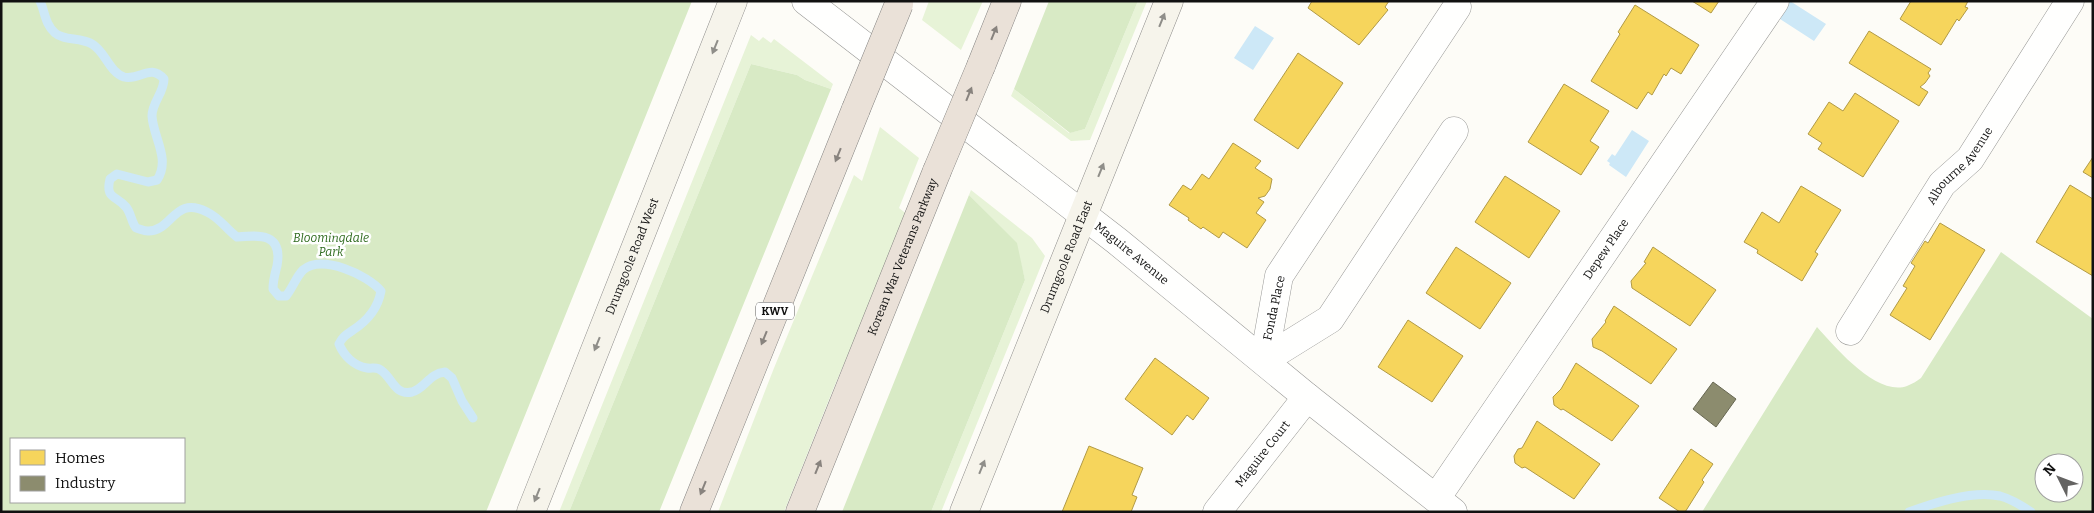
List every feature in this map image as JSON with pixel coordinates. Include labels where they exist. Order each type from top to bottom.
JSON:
[{"type":"highway","name":"Korean War Veterans Parkway","points":[[800,512],[1007,1]]},
{"type":"highway","name":"KWV","points":[[694,512],[900,3]]},
{"type":"main road","name":"Drumgoole Road West","points":[[531,512],[733,1]]},
{"type":"main road","name":"Drumgoole Road East","points":[[964,512],[1169,1]]},
{"type":"street","name":"Maguire Avenue","points":[[806,1],[1083,215],[1308,397],[1445,504]]},
{"type":"street","name":"Depew Place","points":[[1445,504],[1775,1]]},
{"type":"street","name":"Albourne Avenue","points":[[1850,331],[1942,184],[1970,159],[2070,1]]},
{"type":"street","name":"Fonda Place","points":[[1264,360],[1279,276],[1457,7]]},
{"type":"street","name":"Fonda Place","points":[[1264,360],[1330,319],[1454,131]]},
{"type":"street","name":"Maguire Court","points":[[1217,512],[1308,397]]},
{"type":"green space","name":"Bloomingdale Park","points":[[1,1],[692,1],[486,512],[1,512]]},
{"type":"green space","points":[[929,1],[983,1],[961,50],[922,20]]},
{"type":"green space","points":[[1049,1],[1138,1],[1085,129],[1070,133],[1014,89]]},
{"type":"green space","points":[[1138,1],[1147,1],[1090,140],[1071,141],[1011,96],[1014,89],[1069,133],[1085,129]]},
{"type":"green space","points":[[751,35],[759,41],[763,37],[771,43],[774,39],[833,84],[831,89],[805,80],[797,75],[751,64],[569,512],[559,512]]},
{"type":"green space","points":[[751,64],[797,75],[805,80],[831,89],[659,512],[569,512]]},
{"type":"green space","points":[[880,127],[919,158],[899,208],[908,215],[834,387],[784,512],[718,512],[774,368],[854,175],[862,181]]},
{"type":"green space","points":[[971,190],[1032,238],[1045,256],[941,512],[931,512],[1025,280],[1016,243],[969,195]]},
{"type":"green space","points":[[969,195],[1017,243],[1025,280],[931,512],[842,512]]},
{"type":"green space","points":[[2001,252],[2093,319],[2093,512],[1702,512],[1817,327],[1845,357],[1870,377],[1883,384],[1895,387],[1907,386],[1921,378]]},
{"type":"water","points":[[1790,1],[1826,24],[1814,41],[1780,19]]},
{"type":"water","points":[[1255,26],[1274,38],[1253,70],[1234,58]]},
{"type":"water","points":[[1632,130],[1649,141],[1626,177],[1609,165],[1610,163],[1607,161],[1612,154],[1615,156]]},
{"type":"building: Homes","points":[[1312,1],[1389,1],[1385,7],[1388,10],[1359,45],[1308,8]]},
{"type":"building: Homes","points":[[1692,1],[1719,1],[1711,13]]},
{"type":"building: Homes","points":[[1911,1],[1968,1],[1965,7],[1968,8],[1959,21],[1957,19],[1941,45],[1900,19]]},
{"type":"building: Homes","points":[[1635,5],[1699,45],[1681,74],[1671,68],[1666,76],[1664,74],[1652,95],[1648,92],[1637,109],[1591,81],[1620,34],[1618,32]]},
{"type":"building: Homes","points":[[1869,31],[1931,69],[1928,73],[1930,76],[1920,87],[1928,92],[1919,106],[1849,63]]},
{"type":"building: Homes","points":[[1298,53],[1343,83],[1298,149],[1254,120]]},
{"type":"building: Homes","points":[[1564,84],[1609,111],[1590,141],[1599,147],[1581,175],[1528,142]]},
{"type":"building: Homes","points":[[1855,93],[1899,121],[1863,177],[1818,149],[1822,143],[1808,134],[1829,102],[1843,111]]},
{"type":"building: Homes","points":[[1233,143],[1261,161],[1255,168],[1272,179],[1270,189],[1265,196],[1258,198],[1264,202],[1256,213],[1266,220],[1247,248],[1223,232],[1219,238],[1203,227],[1201,229],[1188,220],[1189,218],[1169,205],[1183,185],[1191,190],[1202,174],[1209,179]]},
{"type":"building: Homes","points":[[2093,157],[2093,178],[2083,172]]},
{"type":"building: Homes","points":[[1505,176],[1560,211],[1529,258],[1475,222]]},
{"type":"building: Homes","points":[[2070,185],[2093,199],[2093,276],[2036,242]]},
{"type":"building: Homes","points":[[1801,186],[1841,210],[1815,252],[1818,254],[1802,281],[1757,253],[1758,250],[1744,242],[1762,212],[1779,223]]},
{"type":"building: Homes","points":[[1940,223],[1985,250],[1930,340],[1890,315],[1907,288],[1903,286],[1915,266],[1911,263],[1925,241],[1928,243]]},
{"type":"building: Homes","points":[[1456,247],[1511,283],[1480,329],[1426,293]]},
{"type":"building: Homes","points":[[1653,247],[1716,290],[1690,326],[1632,288],[1631,281],[1646,263],[1644,262]]},
{"type":"building: Homes","points":[[1614,306],[1677,349],[1651,384],[1593,347],[1592,339],[1606,322]]},
{"type":"building: Homes","points":[[1408,320],[1463,356],[1432,402],[1378,367]]},
{"type":"building: Homes","points":[[1155,358],[1209,398],[1193,420],[1187,415],[1172,435],[1125,399]]},
{"type":"building: Homes","points":[[1576,363],[1639,406],[1612,441],[1554,405],[1553,397],[1561,389]]},
{"type":"building: Homes","points":[[1537,421],[1600,464],[1574,499],[1525,467],[1522,468],[1515,463],[1514,456],[1518,449],[1522,448]]},
{"type":"building: Homes","points":[[1089,446],[1143,468],[1132,495],[1137,497],[1131,512],[1062,512]]},
{"type":"building: Homes","points":[[1691,449],[1713,464],[1685,512],[1680,512],[1659,498]]},
{"type":"building: Industry","points":[[1713,382],[1736,399],[1716,427],[1693,409]]},
{"type":"waterway","points":[[40,1],[47,22],[55,33],[63,37],[82,40],[92,44],[100,51],[114,71],[130,78],[154,72],[164,79],[152,116],[162,156],[161,172],[157,180],[148,182],[117,174],[110,179],[110,193],[126,207],[136,228],[147,231],[156,229],[163,226],[180,211],[187,208],[196,208],[216,217],[237,237],[254,236],[268,238],[277,247],[277,266],[273,289],[279,296],[286,296],[303,270],[311,266],[321,264],[333,265],[356,273],[381,291],[375,308],[367,318],[340,341],[339,344],[344,353],[358,365],[380,369],[394,386],[406,393],[417,390],[435,375],[445,372],[452,378],[462,401],[473,418]]},
{"type":"waterway","points":[[1909,512],[1954,498],[1978,495],[2000,496],[2031,512]]}]
